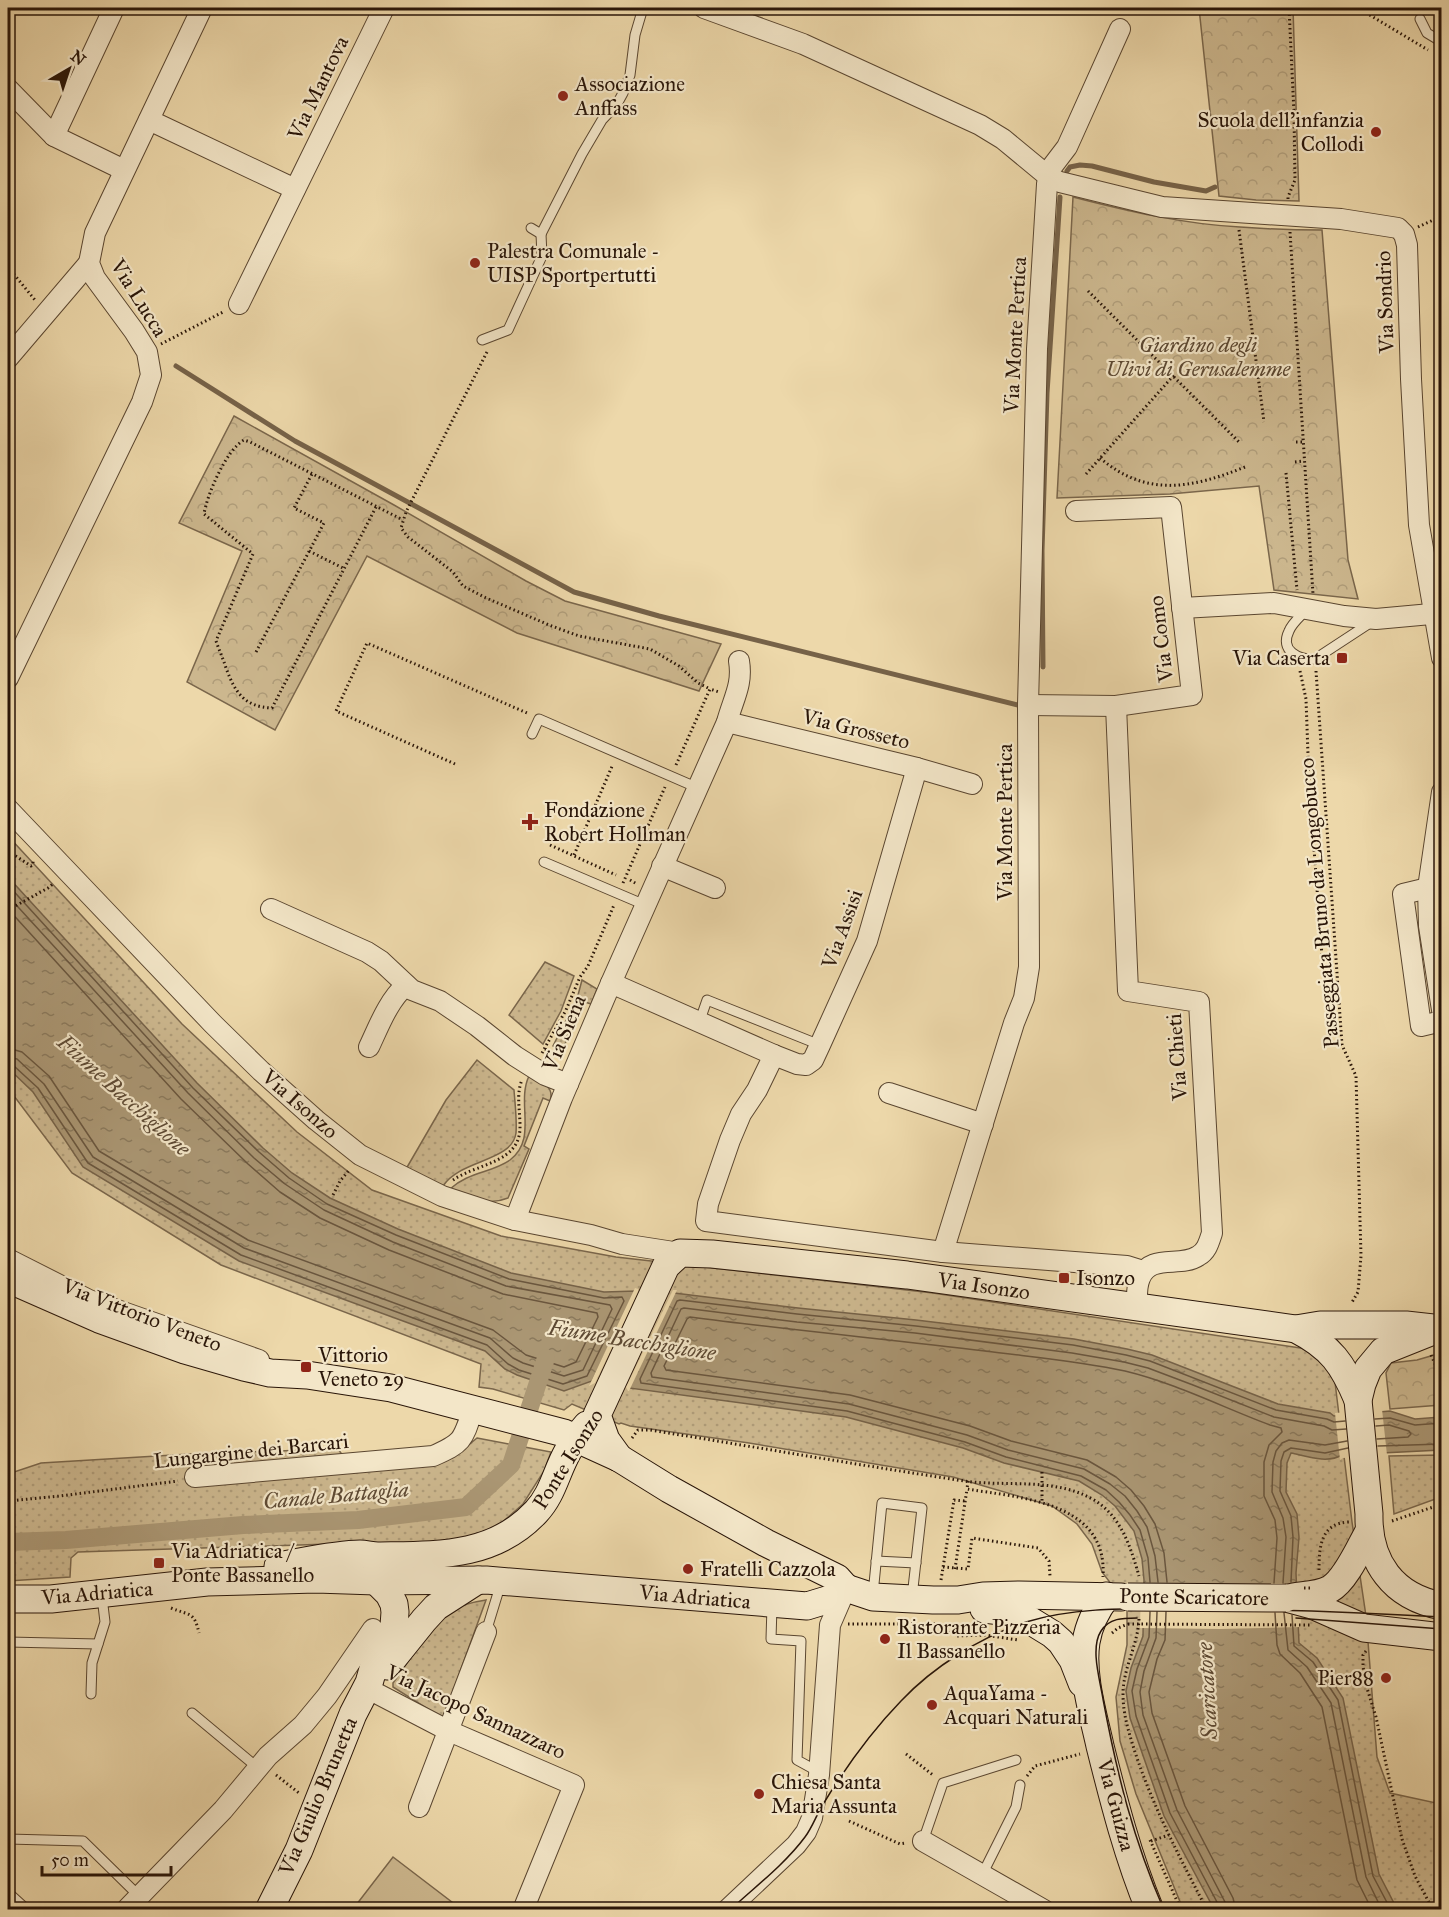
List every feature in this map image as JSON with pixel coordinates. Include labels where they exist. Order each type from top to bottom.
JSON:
[{"type":"main road","name":"Via Isonzo","points":[[671,1262],[712,1254],[908,1275],[1296,1329],[1353,1319],[1406,1325],[1435,1336]]},
{"type":"main road","name":"Ponte Isonzo","points":[[207,1582],[274,1567],[360,1554],[372,1572],[480,1548],[501,1539],[530,1518],[546,1499],[567,1452],[564,1433],[586,1426],[600,1410],[671,1262]]},
{"type":"main road","name":"Via Vittorio Veneto","points":[[8,1279],[99,1319],[185,1350],[244,1367],[391,1388],[564,1433],[619,1458],[669,1489],[766,1543],[837,1578],[846,1588]]},
{"type":"main road","points":[[1296,1329],[1315,1339],[1328,1350],[1349,1380],[1358,1400],[1369,1520],[1377,1558],[1394,1584],[1405,1594],[1420,1601],[1442,1606]]},
{"type":"main road","points":[[1358,1400],[1368,1369],[1383,1351],[1435,1336]]},
{"type":"main road","points":[[600,1410],[606,1440],[619,1458]]},
{"type":"main road","points":[[1310,1596],[1335,1586],[1350,1565],[1369,1520]]},
{"type":"main road","name":"Via Adriatica","points":[[372,1572],[807,1606],[830,1599],[846,1588]]},
{"type":"main road","name":"Via Giulio Brunetta","points":[[269,1910],[299,1850],[353,1714],[368,1685],[375,1662],[391,1632],[395,1619],[394,1604],[372,1572]]},
{"type":"main road","name":"Via Giulio Brunetta","points":[[368,1685],[436,1607],[490,1580]]},
{"type":"main road","name":"Via Adriatica","points":[[8,1599],[51,1599],[207,1582]]},
{"type":"main road","points":[[846,1588],[873,1597],[912,1598],[949,1592]]},
{"type":"main road","name":"Ponte Scaricatore","points":[[949,1592],[983,1596],[1124,1593],[1310,1596],[1366,1638],[1442,1637]]},
{"type":"main road","name":"Via Guizza","points":[[949,1592],[981,1609],[1018,1612],[1047,1630],[1060,1642],[1073,1660],[1089,1698],[1123,1832],[1136,1876],[1150,1910]]},
{"type":"main road","name":"Via Guizza","points":[[1089,1698],[1086,1643],[1096,1611],[1124,1593]]},
{"type":"street","points":[[54,136],[114,8]]},
{"type":"street","name":"Via Lucca","points":[[8,678],[142,402],[151,375],[147,352],[95,278],[89,263],[95,233],[202,8]]},
{"type":"street","name":"Via Mantova","points":[[239,304],[384,8]]},
{"type":"street","points":[[704,8],[803,44],[980,125],[1003,139],[1049,177]]},
{"type":"street","name":"Via Monte Pertica","points":[[943,1252],[1014,1023],[1024,998],[1029,967],[1028,705],[1037,349],[1047,184],[1052,165],[1072,136],[1120,29]]},
{"type":"street","points":[[8,89],[54,136],[124,170]]},
{"type":"street","points":[[150,120],[295,189]]},
{"type":"street","name":"Via Sondrio","points":[[1049,177],[1060,182],[1162,207],[1341,219],[1398,228],[1404,234],[1407,245],[1419,525],[1438,614],[1442,658]]},
{"type":"street","points":[[8,358],[89,263]]},
{"type":"street","name":"Via Como","points":[[1028,705],[1116,706],[1192,695],[1171,507],[1076,511]]},
{"type":"street","points":[[1182,608],[1274,603],[1376,619],[1438,614]]},
{"type":"street","name":"Via Siena","points":[[514,1220],[611,983],[727,722],[740,686],[739,661]]},
{"type":"street","name":"Via Chieti","points":[[1116,706],[1128,991],[1199,1002],[1212,1233],[1207,1248],[1197,1257],[1150,1265],[1143,1271]]},
{"type":"street","name":"Via Grosseto","points":[[727,722],[917,768],[972,784]]},
{"type":"street","name":"Via Assisi","points":[[611,983],[774,1055],[806,1065],[813,1060],[867,941],[917,768]]},
{"type":"street","points":[[1442,792],[1428,888],[1429,926],[1442,1011]]},
{"type":"street","name":"Via Isonzo","points":[[8,808],[213,1024],[316,1120],[360,1155],[442,1196],[514,1220],[591,1235],[671,1262]]},
{"type":"street","points":[[662,866],[715,888]]},
{"type":"street","points":[[1428,888],[1403,894],[1421,1026],[1442,1021]]},
{"type":"street","points":[[271,909],[367,952],[412,990],[440,1001],[531,1066],[568,1084]]},
{"type":"street","points":[[369,1047],[389,1006],[406,985]]},
{"type":"street","name":"Via Isonzo","points":[[774,1055],[757,1090],[741,1114],[730,1140],[708,1204],[706,1221],[943,1252]]},
{"type":"street","points":[[889,1093],[983,1124]]},
{"type":"street","points":[[943,1252],[1126,1266],[1143,1271],[1138,1285],[1137,1306]]},
{"type":"street","name":"Via Vittorio Veneto","points":[[8,1259],[90,1300],[256,1358],[275,1373]]},
{"type":"street","name":"Lungargine dei Barcari","points":[[195,1477],[433,1456],[462,1440],[480,1410]]},
{"type":"street","points":[[728,1910],[803,1836],[812,1818],[819,1772],[830,1625],[846,1588]]},
{"type":"street","points":[[132,1903],[224,1810],[268,1756],[303,1725],[373,1629]]},
{"type":"street","points":[[419,1807],[486,1632]]},
{"type":"street","name":"Via Jacopo Sannazzaro","points":[[368,1685],[385,1698],[449,1731],[574,1785],[524,1910]]},
{"type":"street","points":[[923,1841],[1044,1910]]},
{"type":"street","points":[[8,1900],[19,1910]]},
{"type":"lane","points":[[482,340],[508,330],[542,256],[541,234],[582,154],[602,120],[617,104],[623,93],[630,75],[635,35],[643,8]]},
{"type":"lane","points":[[1420,19],[1428,33],[1442,42]]},
{"type":"lane","points":[[531,228],[541,234]]},
{"type":"lane","points":[[1307,609],[1289,631],[1286,641],[1289,650],[1299,658],[1316,659],[1376,619]]},
{"type":"lane","points":[[532,734],[539,719],[698,788]]},
{"type":"lane","points":[[544,862],[645,905]]},
{"type":"lane","points":[[699,1023],[707,1000],[820,1045]]},
{"type":"lane","points":[[873,1597],[882,1503],[922,1508],[912,1598]]},
{"type":"lane","points":[[876,1561],[916,1563]]},
{"type":"lane","points":[[486,1632],[490,1580]]},
{"type":"lane","points":[[91,1694],[92,1663],[105,1622],[102,1593]]},
{"type":"lane","points":[[772,1603],[771,1639],[801,1641],[797,1760],[819,1772]]},
{"type":"lane","points":[[8,1642],[98,1644]]},
{"type":"lane","points":[[192,1713],[260,1766]]},
{"type":"lane","points":[[923,1841],[943,1783],[1016,1760]]},
{"type":"lane","points":[[982,1875],[1016,1807],[1020,1785]]},
{"type":"lane","points":[[8,1839],[83,1841],[132,1903]]},
{"type":"path","points":[[1289,8],[1295,180],[1288,197],[1291,206]]},
{"type":"path","points":[[1358,8],[1433,52]]},
{"type":"path","points":[[1404,234],[1442,216]]},
{"type":"path","points":[[1238,225],[1264,422]]},
{"type":"path","points":[[1290,229],[1304,461],[1307,609]]},
{"type":"path","points":[[8,267],[47,312]]},
{"type":"path","points":[[1088,291],[1240,443]]},
{"type":"path","points":[[147,352],[239,304]]},
{"type":"path","points":[[496,334],[406,512],[401,528],[408,537],[453,572],[464,586],[525,615],[579,636],[650,649],[679,666],[698,683],[710,689]]},
{"type":"path","points":[[1086,474],[1174,375]]},
{"type":"path","points":[[376,507],[272,708],[260,708],[246,700],[230,680],[216,641],[253,554],[204,514],[222,466],[239,443],[244,440],[404,520]]},
{"type":"path","points":[[1296,442],[1303,442]]},
{"type":"path","points":[[1100,458],[1112,468],[1138,482],[1169,487],[1202,482],[1245,467]]},
{"type":"path","points":[[1295,462],[1304,461]]},
{"type":"path","points":[[1286,473],[1307,609]]},
{"type":"path","points":[[256,652],[324,524],[294,508],[312,474]]},
{"type":"path","points":[[309,550],[345,569]]},
{"type":"path","points":[[455,765],[336,711],[368,643],[539,719]]},
{"type":"path","points":[[1299,658],[1306,699],[1309,782],[1323,969],[1326,984],[1338,991]]},
{"type":"path","name":"Passeggiata Bruno da Longobucco","points":[[1316,659],[1342,1045],[1356,1076],[1361,1247],[1358,1292],[1353,1319]]},
{"type":"path","points":[[574,855],[618,753]]},
{"type":"path","points":[[550,845],[616,875]]},
{"type":"path","points":[[8,851],[31,866],[33,856]]},
{"type":"path","points":[[8,910],[55,882]]},
{"type":"path","points":[[537,1059],[545,1049],[566,1010],[580,977],[588,966],[616,900]]},
{"type":"path","points":[[545,1049],[562,1056]]},
{"type":"path","points":[[442,1196],[453,1180],[464,1173],[504,1157],[514,1149],[520,1131],[519,1087],[525,1073]]},
{"type":"path","points":[[333,1195],[340,1181],[352,1166]]},
{"type":"path","points":[[1435,1336],[1437,1366],[1442,1370]]},
{"type":"path","points":[[638,1430],[650,1430],[968,1481],[1060,1487],[1095,1501],[1121,1528],[1129,1544],[1124,1593]]},
{"type":"path","points":[[1042,1472],[1042,1502]]},
{"type":"path","name":"Lungargine dei Barcari","points":[[8,1501],[158,1485],[195,1477]]},
{"type":"path","points":[[955,1569],[968,1481]]},
{"type":"path","points":[[967,1489],[1042,1502],[1070,1513],[1089,1529],[1096,1540],[1102,1557],[1124,1593],[1139,1634],[1123,1690],[1123,1710],[1141,1771],[1169,1835],[1207,1910]]},
{"type":"path","points":[[949,1592],[942,1567],[954,1500],[965,1501]]},
{"type":"path","points":[[1128,1624],[1310,1596],[1323,1538],[1335,1524],[1346,1520],[1394,1521],[1442,1504]]},
{"type":"path","points":[[942,1567],[968,1569],[972,1538],[1038,1548],[1049,1561],[1050,1585]]},
{"type":"path","points":[[154,1589],[166,1605],[193,1616],[196,1619],[199,1633]]},
{"type":"path","points":[[839,1624],[937,1624],[957,1636],[985,1635],[1024,1641]]},
{"type":"path","points":[[1366,1638],[1363,1655],[1366,1685],[1376,1717],[1402,1839],[1415,1876],[1433,1910]]},
{"type":"path","points":[[906,1754],[924,1768]]},
{"type":"path","points":[[1020,1785],[1035,1766],[1079,1754],[1090,1754]]},
{"type":"path","points":[[260,1766],[303,1796]]},
{"type":"path","points":[[849,1821],[900,1844],[923,1841]]},
{"type":"path","points":[[1146,1830],[1181,1910]]},
{"type":"path","points":[[1150,1841],[1169,1835]]},
{"type":"green space","points":[[1199,8],[1293,8],[1299,201],[1219,196]]},
{"type":"green space","name":"Giardino degli Ulivi di Gerusalemme","points":[[1073,197],[1135,212],[1197,223],[1322,230],[1348,560],[1358,599],[1274,590],[1259,486],[1170,494],[1057,498]]},
{"type":"green space","points":[[234,416],[565,601],[721,644],[699,691],[517,633],[367,556],[275,730],[187,682],[242,551],[179,523]]},
{"type":"green space","points":[[8,836],[182,1024],[297,1132],[372,1190],[501,1236],[616,1257],[933,1293],[1314,1350],[1334,1374],[1366,1616],[1377,1757],[1390,1793],[1441,1804],[1441,1909],[1183,1909],[1136,1794],[1120,1741],[1116,1697],[1127,1645],[1127,1605],[1102,1572],[1092,1544],[1077,1524],[1052,1506],[953,1477],[619,1424],[572,1404],[564,1410],[479,1387],[481,1364],[221,1265],[72,1173],[8,1088]]},
{"type":"green space","points":[[545,962],[574,976],[561,1011],[543,1044],[509,1015]]},
{"type":"green space","points":[[582,980],[597,989],[591,1004],[585,1002],[562,1050],[553,1046],[577,999]]},
{"type":"green space","points":[[477,1060],[514,1090],[516,1133],[505,1150],[461,1170],[443,1186],[406,1169],[446,1100]]},
{"type":"green space","points":[[529,1076],[546,1085],[551,1096],[550,1101],[543,1098],[524,1146],[529,1149],[508,1198],[493,1202],[486,1201],[450,1189],[464,1179],[503,1164],[518,1151],[525,1131],[524,1098]]},
{"type":"green space","points":[[1441,1353],[1441,1405],[1390,1409],[1386,1373],[1391,1363],[1417,1360]]},
{"type":"green space","points":[[477,1438],[551,1452],[544,1471],[523,1504],[491,1532],[454,1542],[78,1552],[71,1558],[70,1577],[8,1581],[8,1474],[41,1463],[190,1454],[338,1449],[355,1472],[440,1463],[454,1457]]},
{"type":"green space","points":[[1441,1455],[1441,1497],[1394,1514],[1389,1456]]},
{"type":"green space","points":[[486,1600],[444,1716],[439,1716],[393,1687],[393,1683],[418,1646],[440,1619],[461,1606]]},
{"type":"green space","points":[[393,1857],[461,1909],[353,1909]]},
{"type":"water","name":"Fiume Bacchiglione","points":[[8,877],[197,1083],[292,1173],[330,1198],[398,1229],[511,1273],[604,1292],[636,1291],[592,1381],[564,1391],[505,1369],[485,1351],[239,1261],[83,1167],[33,1092],[8,1068]]},
{"type":"water","name":"Scaricatore","points":[[674,1293],[1074,1339],[1152,1355],[1278,1404],[1330,1413],[1334,1416],[1390,1411],[1415,1419],[1441,1417],[1441,1450],[1342,1455],[1330,1459],[1291,1453],[1287,1463],[1286,1492],[1297,1514],[1299,1537],[1296,1573],[1299,1643],[1317,1658],[1343,1698],[1379,1874],[1397,1909],[1214,1909],[1164,1816],[1130,1718],[1126,1691],[1131,1668],[1143,1636],[1144,1580],[1142,1559],[1134,1531],[1115,1506],[1079,1481],[1004,1463],[963,1448],[846,1417],[629,1388]]},
{"type":"pier","points":[[635,1288],[639,1292],[595,1383],[589,1386]]},
{"type":"pier","points":[[673,1290],[677,1290],[628,1391],[626,1387]]},
{"type":"pier","points":[[1382,1409],[1387,1455],[1340,1460],[1335,1413]]},
{"type":"pier","points":[[1141,1585],[1300,1586],[1301,1627],[1140,1628]]},
{"type":"waterway","points":[[1067,171],[1070,167],[1092,166],[1154,182],[1206,191],[1215,187]]},
{"type":"waterway","points":[[1043,667],[1042,551],[1047,393],[1060,197]]},
{"type":"waterway","points":[[176,366],[295,441],[574,592],[659,616],[1018,705]]},
{"type":"waterway","name":"Canale Battaglia","points":[[8,1542],[66,1540],[243,1525],[358,1520],[466,1507],[511,1465],[546,1358]]},
{"type":"tram line","points":[[730,1910],[797,1847],[849,1764],[901,1701],[928,1676],[959,1654],[1009,1628],[1066,1613],[1127,1609],[1283,1610],[1442,1617]]},
{"type":"tram line","points":[[1137,1618],[1108,1623],[1098,1638],[1096,1655],[1114,1754],[1127,1806],[1143,1858],[1164,1910]]},
{"type":"tram line","points":[[1296,1618],[1442,1629]]},
{"type":"place","name":"Associazione Anffass","points":[[563,96]]},
{"type":"place","name":"Scuola dell'infanzia Collodi","points":[[1376,132]]},
{"type":"place","name":"Palestra Comunale - UISP Sportpertutti","points":[[475,263]]},
{"type":"place","name":"Via Caserta","points":[[1342,658]]},
{"type":"place","name":"Fondazione Robert Hollman","points":[[530,822]]},
{"type":"place","name":"Isonzo","points":[[1064,1278]]},
{"type":"place","name":"Vittorio Veneto 29","points":[[306,1367]]},
{"type":"place","name":"Via Adriatica / Ponte Bassanello","points":[[159,1563]]},
{"type":"place","name":"Fratelli Cazzola","points":[[688,1569]]},
{"type":"place","name":"Ristorante Pizzeria Il Bassanello","points":[[885,1639]]},
{"type":"place","name":"Pier88","points":[[1386,1678]]},
{"type":"place","name":"AquaYama - Acquari Naturali","points":[[932,1705]]},
{"type":"place","name":"Chiesa Santa Maria Assunta","points":[[759,1794]]}]
